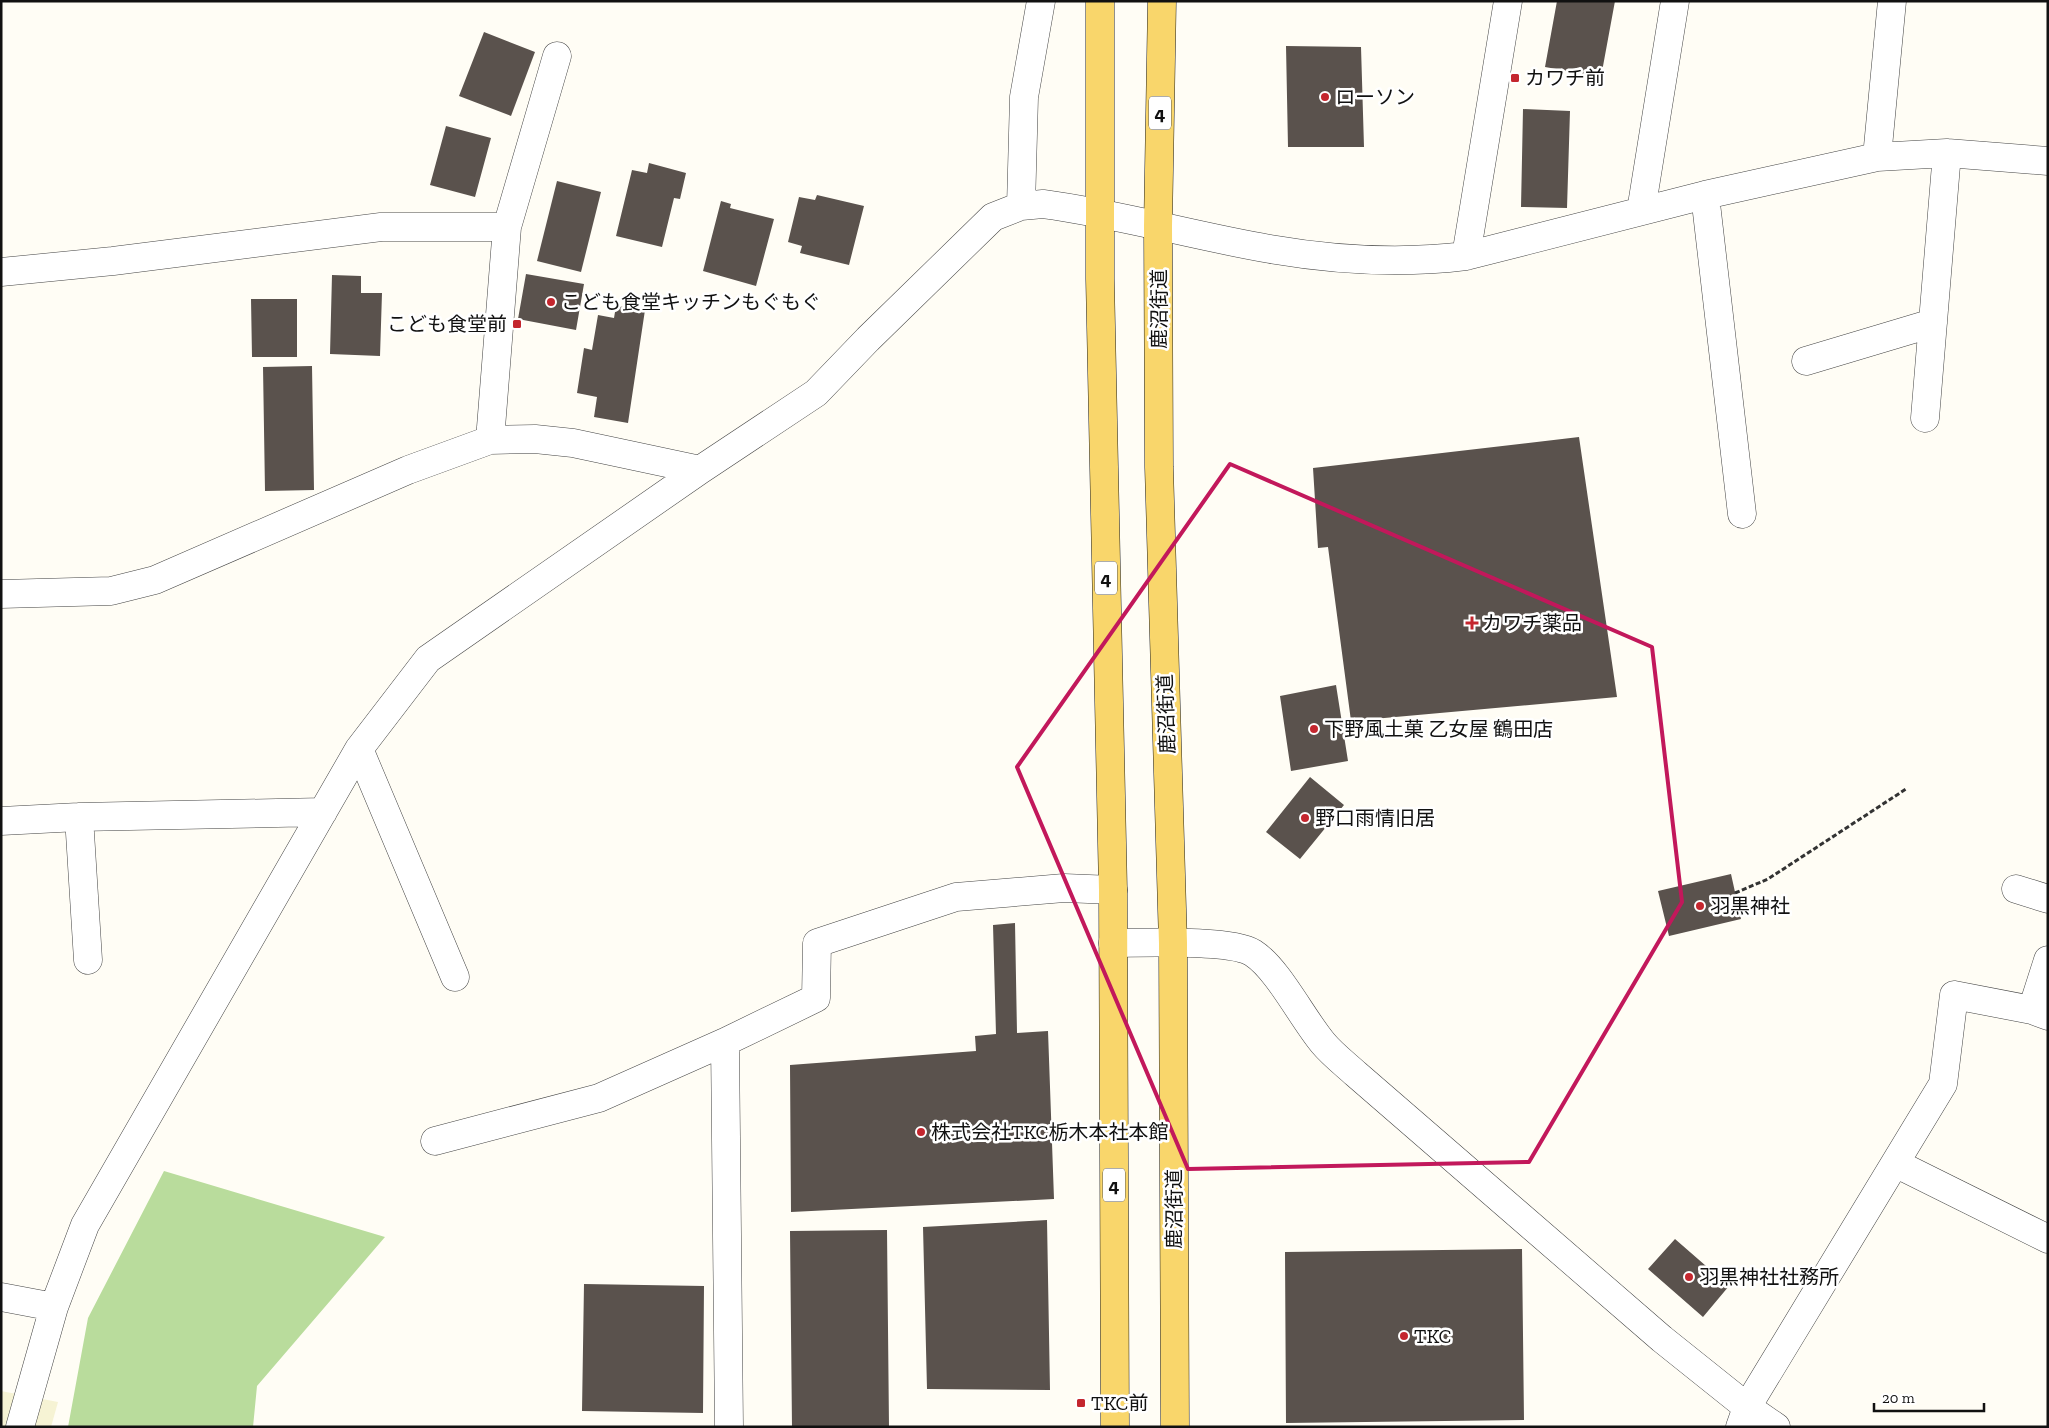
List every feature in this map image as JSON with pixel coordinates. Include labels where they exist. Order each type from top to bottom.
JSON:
[{"type":"main road","name":"4","points":[[1100,1],[1100,214],[1113,890],[1115,1427]]},
{"type":"main road","name":"鹿沼街道","points":[[1162,1],[1158,226],[1159,467],[1173,943],[1175,1427]]},
{"type":"street","points":[[1021,206],[1024,97],[1041,1]]},
{"type":"street","points":[[1466,256],[1508,1]]},
{"type":"street","points":[[1641,212],[1675,1]]},
{"type":"street","points":[[1877,157],[1892,1]]},
{"type":"street","points":[[490,440],[507,226],[557,56]]},
{"type":"street","points":[[1925,418],[1947,153]]},
{"type":"street","points":[[20,1427],[54,1307],[86,1225],[359,749],[428,659],[700,470],[816,393],[868,339],[993,218],[1021,206],[1043,204],[1270,249],[1344,259],[1430,260],[1466,256],[1705,195],[1877,157],[1947,153],[2048,161]]},
{"type":"street","points":[[1705,195],[1742,514]]},
{"type":"street","points":[[1,272],[113,261],[381,227],[507,226]]},
{"type":"street","points":[[1806,361],[1933,323]]},
{"type":"street","points":[[1,594],[111,590],[155,580],[408,470],[490,440],[535,439],[573,443],[700,470]]},
{"type":"street","points":[[359,749],[455,977]]},
{"type":"street","points":[[1,821],[79,817],[323,812]]},
{"type":"street","points":[[79,817],[88,960]]},
{"type":"street","points":[[435,1141],[599,1098],[725,1042],[816,998],[818,943],[956,897],[1064,888],[1113,890]]},
{"type":"street","points":[[2016,889],[2048,899]]},
{"type":"street","points":[[1113,943],[1173,943],[1239,947],[1253,953],[1270,970],[1323,1043],[1356,1074],[1662,1339],[1744,1417],[1776,1427]]},
{"type":"street","points":[[1744,1417],[1943,1084],[1954,995],[2040,1013],[2048,960]]},
{"type":"street","points":[[725,1042],[730,1427]]},
{"type":"street","points":[[1895,1163],[2048,1239]]},
{"type":"street","points":[[1,1297],[54,1307]]},
{"type":"path","points":[[1735,893],[1768,879],[1906,789]]},
{"type":"highlighted area","points":[[1230,464],[1652,647],[1682,902],[1529,1162],[1188,1169],[1017,767]]},
{"type":"shaded area","points":[[1,1391],[58,1402],[51,1427],[1,1427]]},
{"type":"green space","points":[[164,1171],[385,1237],[257,1386],[253,1427],[68,1427],[88,1318]]},
{"type":"building","points":[[1557,1],[1615,1],[1601,77],[1545,67]]},
{"type":"building","points":[[484,32],[535,52],[511,116],[459,96]]},
{"type":"building","name":"ローソン","points":[[1286,46],[1361,47],[1364,147],[1288,147]]},
{"type":"building","points":[[1523,109],[1570,111],[1567,208],[1521,207]]},
{"type":"building","points":[[446,126],[491,138],[475,197],[430,185]]},
{"type":"building","points":[[649,163],[686,173],[680,199],[674,198],[662,247],[616,236],[632,170],[647,173]]},
{"type":"building","points":[[557,181],[601,192],[581,272],[537,261]]},
{"type":"building","points":[[817,195],[864,206],[849,265],[800,253],[802,246],[788,242],[799,197],[815,200]]},
{"type":"building","points":[[721,201],[731,204],[730,208],[774,219],[756,286],[703,271]]},
{"type":"building","name":"こども食堂キッチンもぐもぐ","points":[[526,274],[584,284],[576,330],[518,319]]},
{"type":"building","points":[[332,275],[361,276],[361,293],[382,293],[380,356],[330,354]]},
{"type":"building","points":[[251,299],[297,299],[297,357],[252,357]]},
{"type":"building","points":[[616,306],[645,310],[628,423],[594,417],[597,397],[577,393],[584,348],[592,350],[598,315],[614,318]]},
{"type":"building","points":[[312,366],[314,490],[265,491],[263,367]]},
{"type":"building","name":"カワチ薬品","points":[[1579,437],[1617,697],[1351,721],[1328,547],[1318,548],[1313,468]]},
{"type":"building","name":"下野風土菓 乙女屋 鶴田店","points":[[1336,685],[1348,761],[1291,771],[1280,696]]},
{"type":"building","name":"野口雨情旧居","points":[[1310,777],[1344,805],[1300,859],[1266,832]]},
{"type":"building","name":"羽黒神社","points":[[1731,874],[1741,919],[1669,936],[1658,891]]},
{"type":"building","name":"株式会社TKC栃木本社本館","points":[[1015,923],[1017,1033],[1048,1031],[1054,1199],[791,1212],[790,1065],[976,1051],[975,1036],[996,1034],[993,925]]},
{"type":"building","points":[[1047,1220],[1050,1390],[927,1389],[923,1227]]},
{"type":"building","points":[[887,1230],[889,1427],[792,1427],[790,1231]]},
{"type":"building","name":"羽黒神社社務所","points":[[1675,1239],[1729,1286],[1703,1317],[1648,1269]]},
{"type":"building","name":"TKC","points":[[1522,1249],[1524,1420],[1286,1423],[1285,1252]]},
{"type":"building","points":[[584,1284],[704,1286],[703,1413],[582,1411]]},
{"type":"place","name":"カワチ前","points":[[1515,78]]},
{"type":"place","name":"ローソン","points":[[1325,97]]},
{"type":"place","name":"こども食堂キッチンもぐもぐ","points":[[551,302]]},
{"type":"place","name":"こども食堂前","points":[[517,324]]},
{"type":"place","name":"カワチ薬品","points":[[1472,623]]},
{"type":"place","name":"下野風土菓 乙女屋 鶴田店","points":[[1314,729]]},
{"type":"place","name":"野口雨情旧居","points":[[1305,818]]},
{"type":"place","name":"羽黒神社","points":[[1700,906]]},
{"type":"place","name":"株式会社TKC栃木本社本館","points":[[921,1132]]},
{"type":"place","name":"羽黒神社社務所","points":[[1689,1277]]},
{"type":"place","name":"TKC","points":[[1404,1336]]},
{"type":"place","name":"TKC前","points":[[1081,1403]]}]
